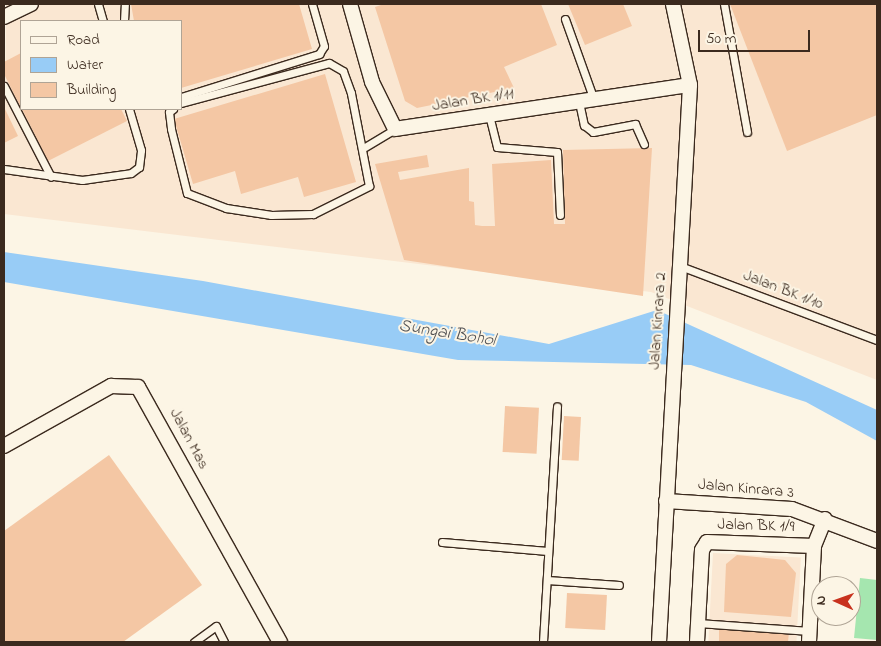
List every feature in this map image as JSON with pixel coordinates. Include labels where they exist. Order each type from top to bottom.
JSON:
[{"type":"street","points":[[4,17],[31,4]]},
{"type":"street","points":[[350,4],[372,82],[395,130]]},
{"type":"street","name":"Jalan Kinrara 2","points":[[659,642],[690,85],[673,4]]},
{"type":"street","name":"Jalan BK 1/11","points":[[395,130],[690,85]]},
{"type":"street","name":"Jalan Mas","points":[[4,446],[112,386],[138,387],[280,642]]},
{"type":"street","name":"Jalan Kinrara 3","points":[[666,501],[792,509],[825,519],[877,540]]},
{"type":"street","points":[[809,636],[814,546],[825,519]]},
{"type":"street","name":"Jalan BK 1/9","points":[[697,642],[702,550],[707,542],[814,546]]},
{"type":"lane","points":[[98,4],[103,20]]},
{"type":"lane","points":[[124,20],[125,4]]},
{"type":"lane","points":[[182,97],[318,54],[324,46],[312,4]]},
{"type":"lane","points":[[724,4],[747,132]]},
{"type":"lane","points":[[565,19],[594,100]]},
{"type":"lane","points":[[172,110],[169,112],[170,129],[187,193],[226,208],[271,215],[313,214],[369,186],[365,148],[343,71],[329,63],[182,103]]},
{"type":"lane","points":[[4,86],[51,177]]},
{"type":"lane","points":[[579,102],[584,125],[593,132],[636,124],[644,144]]},
{"type":"lane","points":[[4,169],[82,180],[131,173],[139,167],[141,150],[129,110]]},
{"type":"lane","points":[[489,115],[497,147],[557,152],[560,215]]},
{"type":"lane","points":[[365,148],[395,130]]},
{"type":"lane","name":"Jalan BK 1/10","points":[[679,266],[877,340]]},
{"type":"lane","points":[[543,642],[557,406]]},
{"type":"lane","points":[[442,542],[548,551]]},
{"type":"lane","points":[[546,580],[619,585]]},
{"type":"lane","points":[[698,623],[809,636]]},
{"type":"lane","points":[[194,642],[216,626],[224,642]]},
{"type":"shaded area","points":[[6,4],[877,4],[877,380],[651,292],[4,214]]},
{"type":"shaded area","points":[[713,553],[801,558],[796,642],[708,642]]},
{"type":"green space","points":[[861,578],[877,580],[877,640],[854,638],[855,626],[861,626]]},
{"type":"water","name":"Sungai Bohol","points":[[4,252],[203,281],[549,344],[657,310],[877,410],[877,441],[806,402],[691,365],[458,360],[4,282]]},
{"type":"building","points":[[131,4],[299,4],[312,49],[182,88],[182,20],[134,20]]},
{"type":"building","points":[[384,4],[541,4],[557,45],[504,67],[514,88],[417,108],[405,101],[375,7]]},
{"type":"building","points":[[568,4],[623,4],[632,26],[585,45]]},
{"type":"building","points":[[730,4],[877,4],[877,115],[787,151]]},
{"type":"building","points":[[20,54],[20,106],[4,74],[4,62]]},
{"type":"building","points":[[325,74],[356,182],[304,197],[298,177],[241,194],[235,171],[193,184],[174,119]]},
{"type":"building","points":[[4,107],[18,136],[4,143]]},
{"type":"building","points":[[22,110],[122,110],[127,121],[48,161]]},
{"type":"building","points":[[652,148],[643,296],[404,260],[375,164],[427,155],[429,167],[398,172],[400,180],[469,168],[469,201],[474,202],[475,225],[495,226],[492,164],[551,160],[554,224],[565,224],[563,150]]},
{"type":"building","points":[[505,406],[539,408],[537,454],[503,452]]},
{"type":"building","points":[[564,416],[581,417],[579,461],[562,460]]},
{"type":"building","points":[[109,455],[202,585],[123,642],[4,642],[4,531]]},
{"type":"building","points":[[737,555],[785,560],[796,573],[791,617],[724,612],[726,564]]},
{"type":"building","points":[[567,593],[607,595],[605,630],[565,628]]},
{"type":"building","points":[[719,628],[789,632],[788,642],[719,642]]}]
